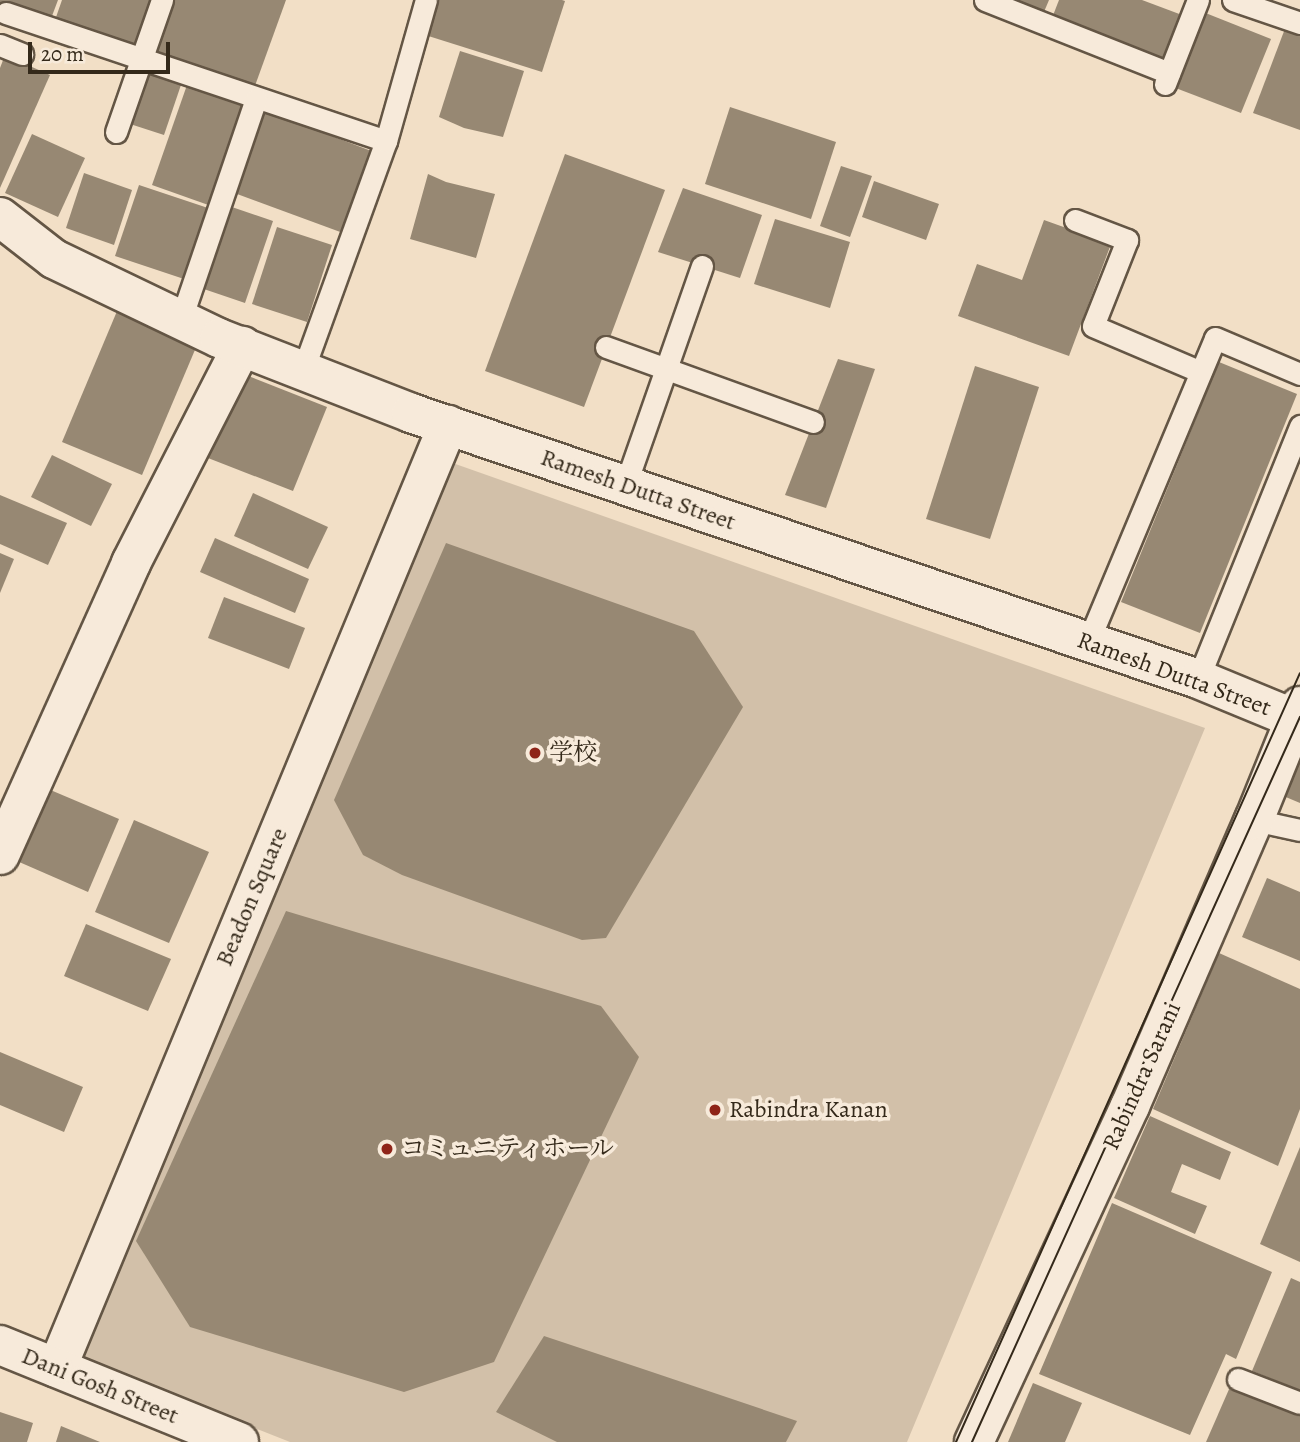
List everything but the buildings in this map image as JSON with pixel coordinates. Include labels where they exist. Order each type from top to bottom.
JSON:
[{"type":"street","name":"Ramesh Dutta Street","points":[[0,217],[54,259],[181,319],[303,370],[447,425],[1298,713]]},
{"type":"street","points":[[0,855],[131,563],[242,346]]},
{"type":"street","name":"Beadon Square","points":[[57,1368],[447,425]]},
{"type":"street","name":"Rabindra Sarani","points":[[974,1442],[1130,1106],[1298,713]]},
{"type":"street","name":"Dani Gosh Street","points":[[0,1345],[239,1442]]},
{"type":"lane","points":[[116,132],[162,0]]},
{"type":"lane","points":[[303,370],[386,141],[426,0]]},
{"type":"lane","points":[[985,0],[1167,79],[1198,0]]},
{"type":"lane","points":[[1233,0],[1300,23]]},
{"type":"lane","points":[[6,13],[256,100],[386,141]]},
{"type":"lane","points":[[0,45],[22,54]]},
{"type":"lane","points":[[181,319],[256,100]]},
{"type":"lane","points":[[1075,220],[1127,240],[1093,326],[1201,372]]},
{"type":"lane","points":[[625,486],[702,265]]},
{"type":"lane","points":[[1088,642],[1215,338],[1300,374]]},
{"type":"lane","points":[[606,347],[813,422]]},
{"type":"lane","points":[[1198,679],[1300,426]]},
{"type":"lane","points":[[1254,820],[1300,830]]},
{"type":"lane","points":[[1238,1379],[1300,1403]]},
{"type":"shaded area","points":[[430,455],[1205,728],[907,1442],[290,1442],[50,1347]]},
{"type":"tram line","points":[[956,1442],[1300,673]]},
{"type":"tram line","points":[[972,1442],[1300,717]]},
{"type":"place","name":"学校","points":[[535,753]]},
{"type":"place","name":"Rabindra Kanan","points":[[715,1110]]},
{"type":"place","name":"コミュニティホール","points":[[387,1149]]}]
